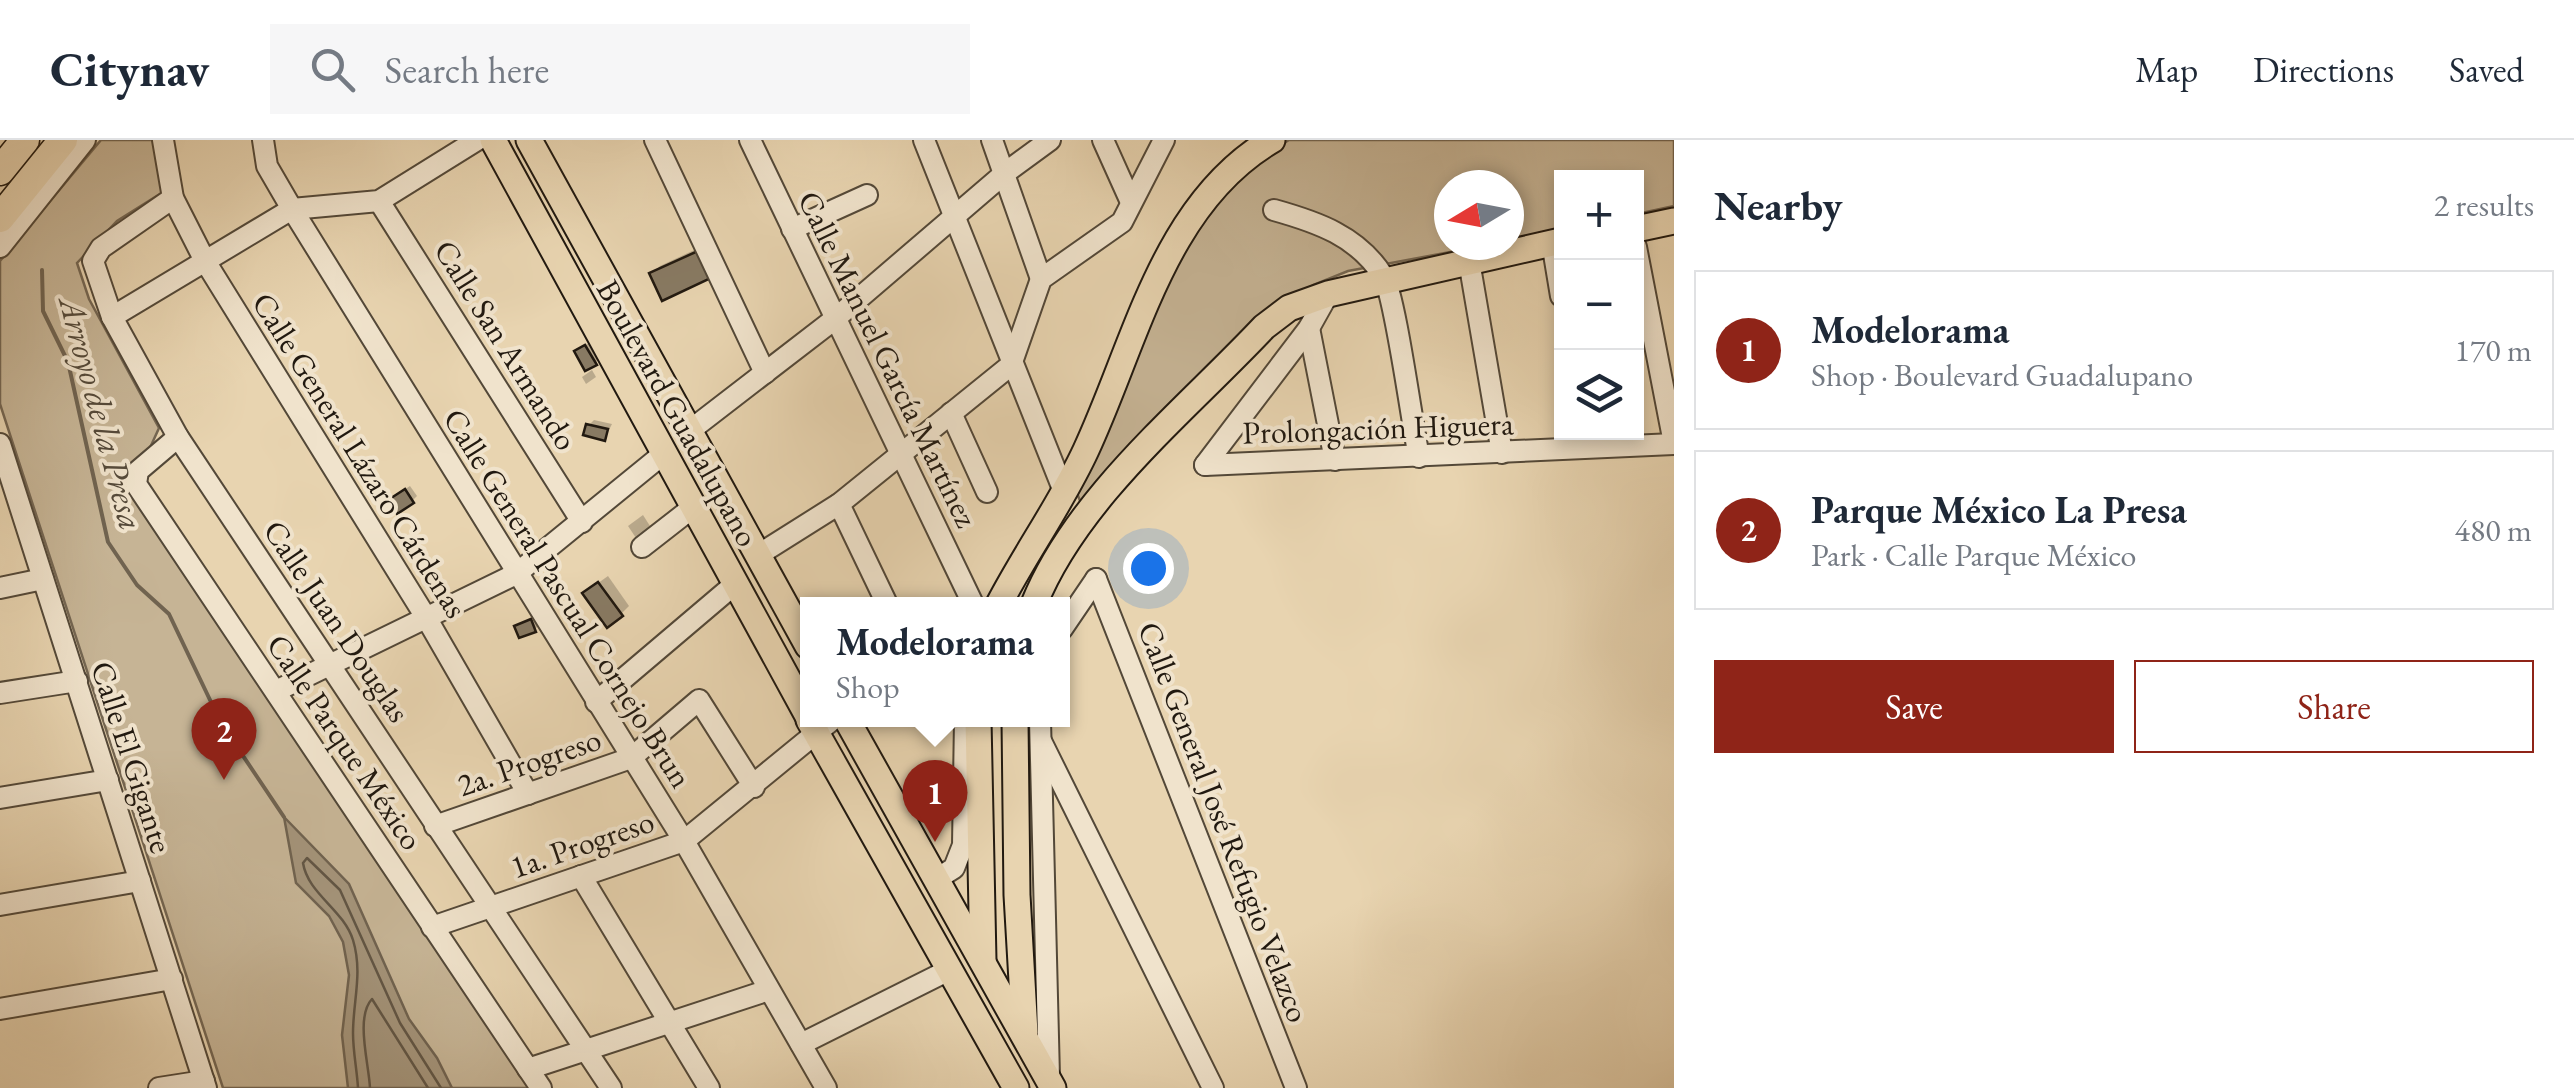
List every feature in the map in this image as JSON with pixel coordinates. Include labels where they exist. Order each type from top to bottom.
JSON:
[{"type":"highway","points":[[0,170],[25,140]]},
{"type":"highway","points":[[0,218],[63,140]]},
{"type":"main road","name":"Boulevard Guadalupano","points":[[494,140],[662,455],[800,695]]},
{"type":"main road","name":"Boulevard Guadalupano","points":[[529,140],[800,631]]},
{"type":"main road","points":[[1003,597],[1064,494],[1179,235],[1208,194],[1245,156],[1272,140]]},
{"type":"main road","points":[[1644,228],[1674,222]]},
{"type":"main road","points":[[1037,597],[1045,576],[1103,491],[1264,327],[1289,308],[1386,279],[1554,242]]},
{"type":"main road","name":"Boulevard Guadalupano","points":[[818,727],[867,827],[951,969],[1008,1082]]},
{"type":"main road","points":[[851,727],[934,880],[997,978],[1051,1084]]},
{"type":"main road","points":[[978,727],[979,812],[997,978]]},
{"type":"main road","points":[[985,1034],[1017,896],[1015,727]]},
{"type":"main road","points":[[963,845],[979,812]]},
{"type":"main road","points":[[867,827],[890,843],[948,944],[997,978]]},
{"type":"street","points":[[0,248],[85,140]]},
{"type":"street","name":"Calle General Lázaro Cárdenas","points":[[163,140],[173,198],[205,261],[427,619],[528,794]]},
{"type":"street","name":"Calle General Pascual Cornejo Brun","points":[[264,140],[268,166],[292,210],[684,841],[826,1088]]},
{"type":"street","points":[[112,318],[292,210],[380,200],[477,140]]},
{"type":"street","points":[[655,140],[765,373]]},
{"type":"street","points":[[924,140],[1064,494]]},
{"type":"street","points":[[992,140],[1041,279]]},
{"type":"street","points":[[688,432],[836,318],[957,218],[1005,172],[1050,140]]},
{"type":"street","points":[[1103,140],[1130,200]]},
{"type":"street","points":[[758,555],[839,504],[1012,366],[1041,279],[1122,222],[1164,140]]},
{"type":"street","name":"Calle Manuel García Martínez","points":[[753,141],[970,597]]},
{"type":"street","points":[[792,229],[866,195]]},
{"type":"street","name":"Calle Juan Douglas","points":[[173,198],[101,248],[93,260],[112,318],[178,437],[333,664],[434,826],[612,1088]]},
{"type":"street","name":"Calle San Armando","points":[[380,200],[582,522]]},
{"type":"street","points":[[1274,210],[1334,231],[1362,249],[1386,279],[1419,457]]},
{"type":"street","points":[[1639,260],[1674,444]]},
{"type":"street","points":[[1469,262],[1502,453]]},
{"type":"street","points":[[1328,294],[1308,328],[1335,460]]},
{"type":"street","name":"Prolongación Higuera","points":[[1308,328],[1205,466],[1502,453],[1586,440],[1674,444]]},
{"type":"street","points":[[952,413],[987,492]]},
{"type":"street","name":"Calle Parque México","points":[[178,437],[138,471],[136,484],[540,1088]]},
{"type":"street","name":"Calle El Gigante","points":[[0,444],[6,481],[77,681],[205,1084]]},
{"type":"street","points":[[276,691],[516,574],[662,455]]},
{"type":"street","points":[[839,504],[884,597]]},
{"type":"street","points":[[642,547],[692,508]]},
{"type":"street","points":[[0,588],[43,579]]},
{"type":"street","name":"Calle General José Refugio Velazco","points":[[1070,617],[1096,579],[1296,1088]]},
{"type":"street","points":[[596,702],[735,584]]},
{"type":"street","points":[[0,693],[77,681]]},
{"type":"street","name":"2a. Progreso","points":[[434,826],[631,758],[699,700],[754,787]]},
{"type":"street","name":"1a. Progreso","points":[[432,927],[684,841],[754,787],[811,727]]},
{"type":"street","points":[[934,880],[954,868],[963,845],[965,727]]},
{"type":"street","points":[[1040,727],[1051,1084]]},
{"type":"street","points":[[1041,741],[1212,1088]]},
{"type":"street","points":[[0,798],[108,780]]},
{"type":"street","points":[[581,876],[710,1088]]},
{"type":"street","points":[[0,905],[140,881]]},
{"type":"street","points":[[802,1044],[951,969]]},
{"type":"street","points":[[0,1010],[172,979]]},
{"type":"street","points":[[528,1069],[769,990]]},
{"type":"street","points":[[159,1088],[205,1084]]},
{"type":"shaded area","points":[[101,140],[153,140],[163,192],[117,221],[77,263],[89,299],[159,428],[149,450],[122,473],[530,1088],[223,1088],[0,404],[0,261]]},
{"type":"shaded area","points":[[1289,140],[1674,140],[1674,206],[1644,212],[1644,170],[1554,170],[1554,230],[1524,237],[1524,170],[1434,170],[1434,255],[1348,271],[1313,285],[1256,326],[1081,503],[1076,491],[1194,224],[1248,165]]},
{"type":"water","points":[[284,817],[349,884],[409,1019],[437,1058],[452,1088],[348,1088],[342,1035],[349,975],[343,942],[329,916],[296,883]]},
{"type":"building","points":[[698,251],[711,278],[662,301],[649,273]]},
{"type":"building","points":[[585,345],[597,365],[585,371],[574,351]]},
{"type":"building","points":[[586,424],[608,429],[605,441],[583,435]]},
{"type":"building","points":[[405,489],[414,503],[397,514],[388,500]]},
{"type":"building","points":[[598,582],[623,616],[607,628],[582,593]]},
{"type":"building","points":[[531,619],[536,632],[519,638],[514,626]]},
{"type":"waterway","name":"Arroyo de la Presa","points":[[42,270],[43,311],[68,362],[108,542],[137,585],[169,614],[221,723],[284,817]]},
{"type":"place","name":"Parque México La Presa","points":[[224,780]]},
{"type":"place","name":"Modelorama","points":[[935,842]]}]
